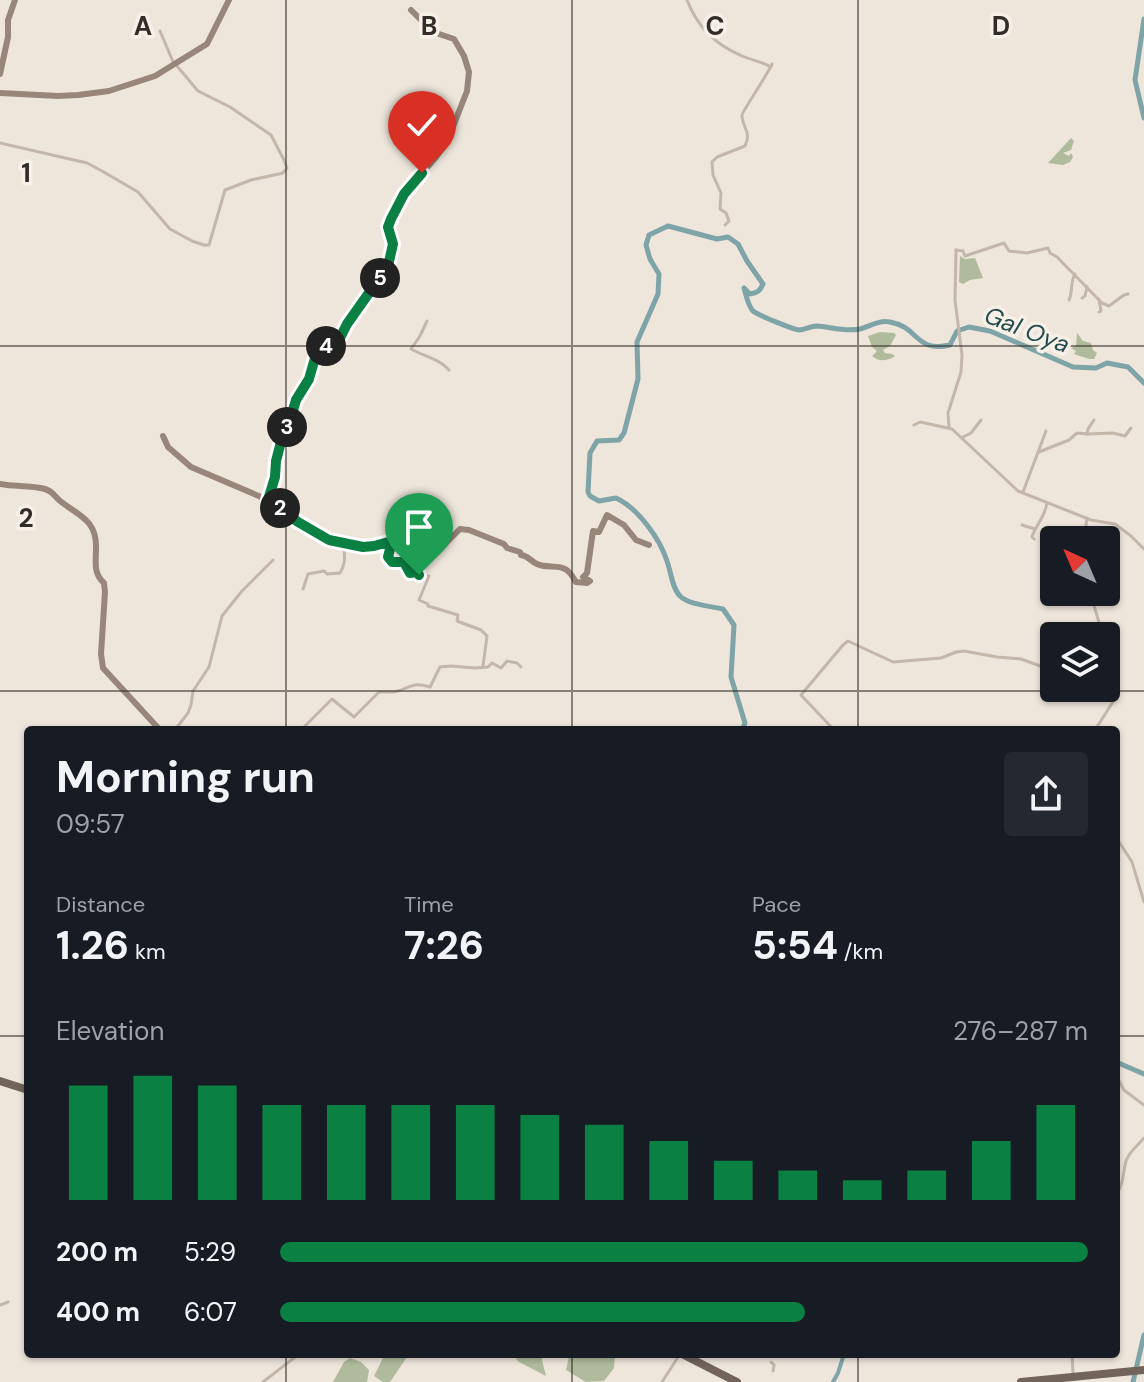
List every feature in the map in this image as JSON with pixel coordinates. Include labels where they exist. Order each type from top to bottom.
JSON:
[{"type":"main road","points":[[0,74],[8,37],[8,20],[15,0]]},
{"type":"main road","points":[[0,93],[66,96],[109,91],[155,76],[207,44],[229,0]]},
{"type":"main road","points":[[268,500],[282,438],[296,400],[309,379],[315,358],[330,343],[338,342],[388,266],[393,244],[388,227],[391,219],[404,194],[447,142],[467,91],[469,72],[454,39],[429,28],[411,10]]},
{"type":"main road","points":[[163,436],[168,447],[191,467],[268,500],[319,536],[341,544],[363,547],[397,540],[438,547],[460,529],[469,530],[504,544],[543,567],[563,568],[571,573],[576,582],[587,583],[590,581],[583,577],[587,573],[593,531],[599,532],[607,515],[624,525],[636,540],[649,545]]},
{"type":"main road","points":[[0,484],[49,489],[92,527],[96,538],[97,577],[104,583],[105,592],[101,630],[103,668],[156,726]]},
{"type":"main road","points":[[0,1081],[24,1089]]},
{"type":"main road","points":[[689,1358],[734,1381]]},
{"type":"main road","points":[[1021,1382],[1144,1370]]},
{"type":"street","points":[[687,0],[697,22],[712,39],[742,56],[771,65],[742,115],[748,134],[747,143],[712,162],[713,175],[721,193],[720,209],[729,221],[725,225]]},
{"type":"street","points":[[0,143],[87,163],[138,192],[173,231],[192,241],[209,245],[225,190],[283,173],[287,168],[271,135],[230,107],[198,91],[175,63],[160,31]]},
{"type":"street","points":[[949,428],[949,411],[961,372],[962,355],[955,300],[956,250],[963,251],[965,256],[1004,243],[1013,252],[1027,253],[1048,248],[1099,300],[1109,306],[1128,294]]},
{"type":"street","points":[[1069,300],[1075,274]]},
{"type":"street","points":[[1082,298],[1087,287]]},
{"type":"street","points":[[1099,300],[1099,312]]},
{"type":"street","points":[[427,321],[411,349],[449,370]]},
{"type":"street","points":[[963,437],[971,433],[981,420]]},
{"type":"street","points":[[1087,434],[1094,420]]},
{"type":"street","points":[[914,425],[920,422],[949,428],[963,437],[1018,491],[1087,518],[1115,524],[1144,549]]},
{"type":"street","points":[[1039,452],[1069,440],[1077,433],[1125,436],[1131,428]]},
{"type":"street","points":[[1023,492],[1046,431]]},
{"type":"street","points":[[1034,539],[1032,537],[1047,503]]},
{"type":"street","points":[[1086,526],[1087,518]]},
{"type":"street","points":[[1022,525],[1035,529]]},
{"type":"street","points":[[392,541],[388,557],[392,562],[404,562],[410,573],[429,576],[419,600],[458,615],[457,621],[481,630],[487,636],[483,666]]},
{"type":"street","points":[[303,589],[308,574],[324,571],[327,574],[340,573],[344,566],[341,544]]},
{"type":"street","points":[[178,726],[188,713],[193,691],[209,667],[222,616],[273,560]]},
{"type":"street","points":[[830,726],[801,695],[848,641],[893,662],[941,658],[964,651],[1021,659],[1040,666]]},
{"type":"street","points":[[305,726],[332,699],[354,717],[379,692],[393,693],[418,684],[430,687],[440,667],[488,667],[492,663],[501,668],[507,661],[521,667]]},
{"type":"street","points":[[1098,726],[1113,702]]},
{"type":"street","points":[[1120,843],[1132,862],[1144,902]]},
{"type":"street","points":[[1120,1082],[1124,1090],[1144,1105]]},
{"type":"street","points":[[1120,1189],[1129,1155],[1144,1138]]},
{"type":"street","points":[[0,1305],[8,1301]]},
{"type":"street","points":[[263,1382],[294,1358]]},
{"type":"street","points":[[662,1382],[678,1358]]},
{"type":"street","points":[[1072,1358],[1073,1377]]},
{"type":"street","points":[[771,1362],[773,1371]]},
{"type":"green space","points":[[1071,138],[1074,141],[1071,150],[1063,153],[1069,156],[1071,153],[1073,157],[1070,162],[1063,165],[1048,163]]},
{"type":"green space","points":[[960,256],[975,258],[983,278],[963,284],[959,282]]},
{"type":"green space","points":[[880,332],[896,335],[890,346],[883,350],[895,356],[890,359],[880,360],[872,356],[877,351],[868,336]]},
{"type":"green space","points":[[1077,333],[1083,341],[1091,343],[1097,353],[1094,359],[1074,354],[1076,351],[1071,348],[1076,346]]},
{"type":"green space","points":[[350,1358],[361,1362],[369,1370],[367,1382],[333,1382],[344,1362]]},
{"type":"green space","points":[[383,1358],[406,1358],[390,1382],[383,1382],[374,1376]]},
{"type":"green space","points":[[542,1358],[546,1376],[519,1362],[516,1359]]},
{"type":"green space","points":[[569,1358],[615,1358],[614,1368],[604,1381],[586,1382],[566,1370]]},
{"type":"waterway","name":"Gal Oya","points":[[1144,19],[1135,80],[1144,118]]},
{"type":"waterway","name":"Gal Oya","points":[[744,726],[731,677],[734,625],[723,609],[694,603],[680,596],[659,543],[632,509],[616,498],[599,501],[588,492],[590,453],[597,441],[619,440],[624,433],[638,379],[637,342],[658,294],[659,274],[646,245],[649,235],[668,226],[717,239],[728,237],[738,244],[763,284],[752,294],[744,288],[751,309],[795,329],[817,326],[855,330],[890,322],[907,329],[923,343],[939,347],[950,345],[957,331],[969,327],[990,331],[1073,367],[1096,368],[1107,363],[1128,367],[1144,383]]},
{"type":"waterway","name":"Gal Oya","points":[[1120,1064],[1144,1074]]},
{"type":"waterway","name":"Gal Oya","points":[[1133,1382],[1144,1335]]},
{"type":"waterway","points":[[833,1382],[843,1358]]},
{"type":"route","points":[[419,575],[417,572],[410,573],[404,562],[392,562],[388,557],[392,541],[363,547],[341,544],[319,536],[268,500],[282,438],[296,400],[309,379],[315,358],[330,343],[338,342],[388,266],[393,244],[388,227],[404,194],[422,173]]}]
